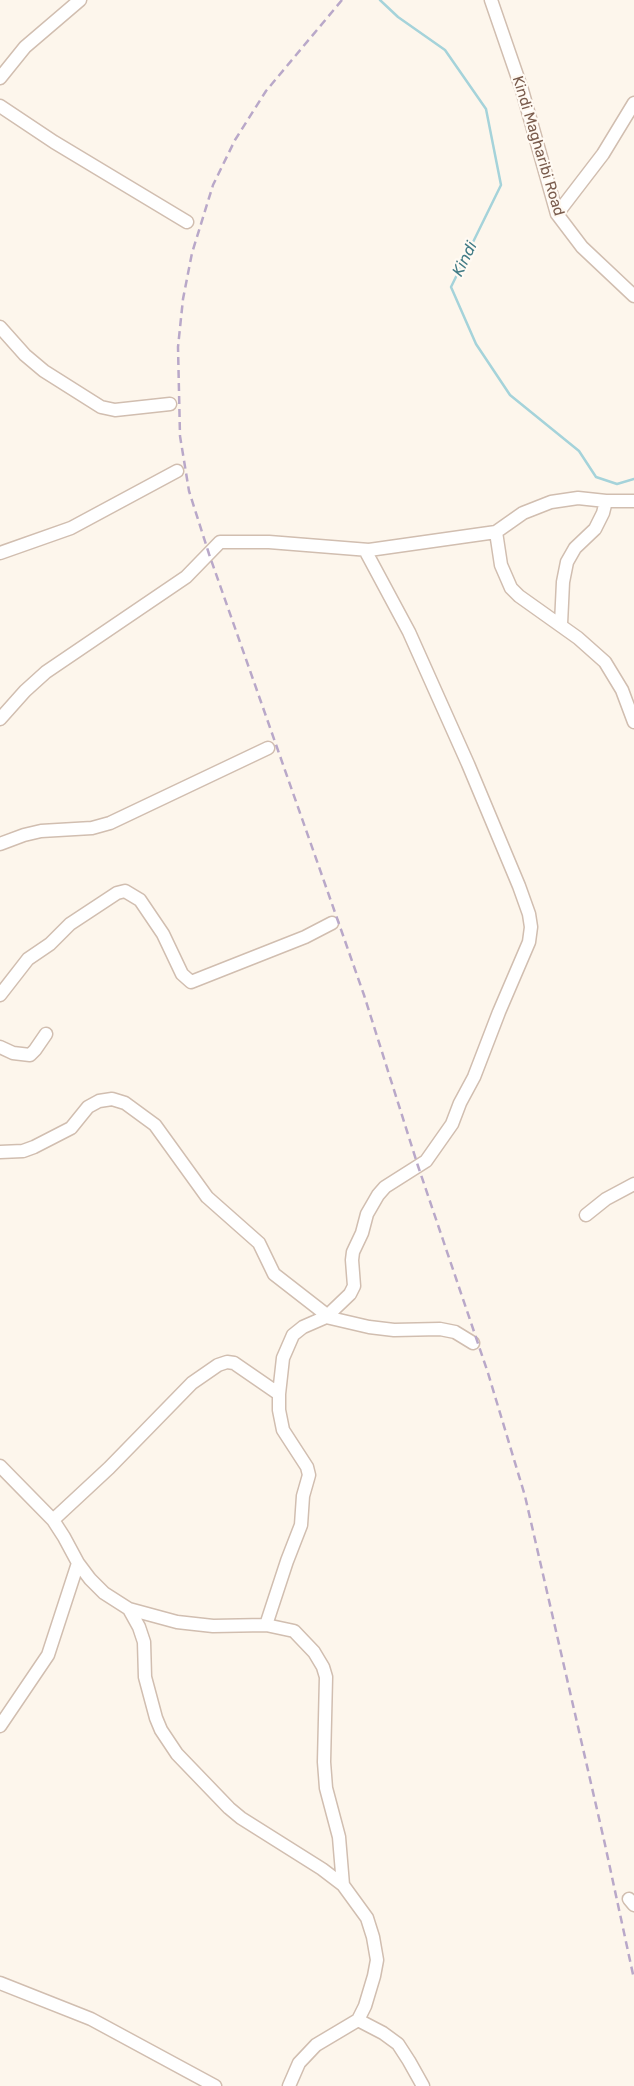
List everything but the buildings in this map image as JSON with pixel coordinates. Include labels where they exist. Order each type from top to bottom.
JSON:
[{"type":"street","points":[[0,78],[25,47],[80,0]]},
{"type":"street","name":"Kindi Magharibi Road","points":[[490,0],[522,90],[557,214],[582,247],[634,296]]},
{"type":"street","points":[[557,214],[603,154],[634,103]]},
{"type":"street","points":[[0,106],[54,142],[187,222]]},
{"type":"street","points":[[0,327],[25,355],[44,371],[101,407],[115,410],[170,404]]},
{"type":"street","points":[[0,553],[78,525],[178,471]]},
{"type":"street","points":[[0,719],[25,691],[46,672],[186,577],[220,542],[269,542],[365,550],[496,532],[523,513],[538,506],[578,498],[606,501],[634,500]]},
{"type":"street","points":[[560,624],[563,582],[568,562],[575,548],[595,529],[606,501]]},
{"type":"street","points":[[496,532],[501,565],[512,588],[518,596],[560,624],[605,662],[622,690],[634,722]]},
{"type":"street","points":[[266,1625],[301,1525],[303,1496],[308,1475],[307,1467],[283,1430],[279,1394],[286,1346],[293,1335],[303,1327],[327,1317],[350,1294],[354,1286],[353,1252],[362,1233],[367,1214],[378,1195],[385,1187],[426,1161],[452,1124],[460,1102],[474,1078],[499,1012],[529,942],[531,926],[529,914],[519,886],[464,755],[409,632],[365,550]]},
{"type":"street","points":[[0,844],[41,831],[79,830],[110,823],[268,748]]},
{"type":"street","points":[[0,995],[28,959],[50,944],[70,924],[117,892],[125,891],[140,900],[163,934],[182,974],[191,982],[305,937],[332,923]]},
{"type":"street","points":[[0,1047],[13,1053],[30,1055],[36,1050],[46,1034]]},
{"type":"street","points":[[0,1152],[23,1151],[71,1128],[88,1107],[99,1101],[112,1099],[125,1103],[155,1125],[207,1197],[259,1243],[274,1274],[327,1317],[369,1327],[394,1330],[440,1329],[455,1332],[473,1343]]},
{"type":"street","points":[[586,1215],[606,1200],[634,1184]]},
{"type":"street","points":[[52,1520],[108,1468],[192,1383],[218,1365],[234,1362],[279,1394]]},
{"type":"street","points":[[0,1466],[52,1520],[64,1537],[78,1564],[104,1593],[130,1610],[177,1622],[266,1625],[294,1631],[314,1652],[323,1667],[326,1677],[324,1762],[326,1788],[339,1837],[343,1885]]},
{"type":"street","points":[[0,1726],[48,1655],[78,1564]]},
{"type":"street","points":[[130,1610],[144,1642],[145,1677],[156,1718],[161,1730],[177,1754],[228,1808],[322,1869],[343,1885],[366,1918],[373,1937],[377,1960],[372,1982],[358,2020],[316,2045],[299,2063],[288,2086]]},
{"type":"street","points":[[0,1983],[91,2019],[215,2086]]},
{"type":"street","points":[[358,2020],[383,2033],[398,2044],[410,2061],[423,2086]]},
{"type":"waterway","name":"Kindi","points":[[380,0],[398,17],[445,50],[486,109],[501,185],[451,287],[476,344],[510,395],[579,451],[596,477],[617,484],[634,479]]},
{"type":"railway","points":[[342,0],[266,91],[235,140],[213,185],[192,253],[183,299],[178,347],[180,436],[189,491],[209,554],[364,995],[418,1166],[488,1373],[525,1496],[634,1979]]}]
